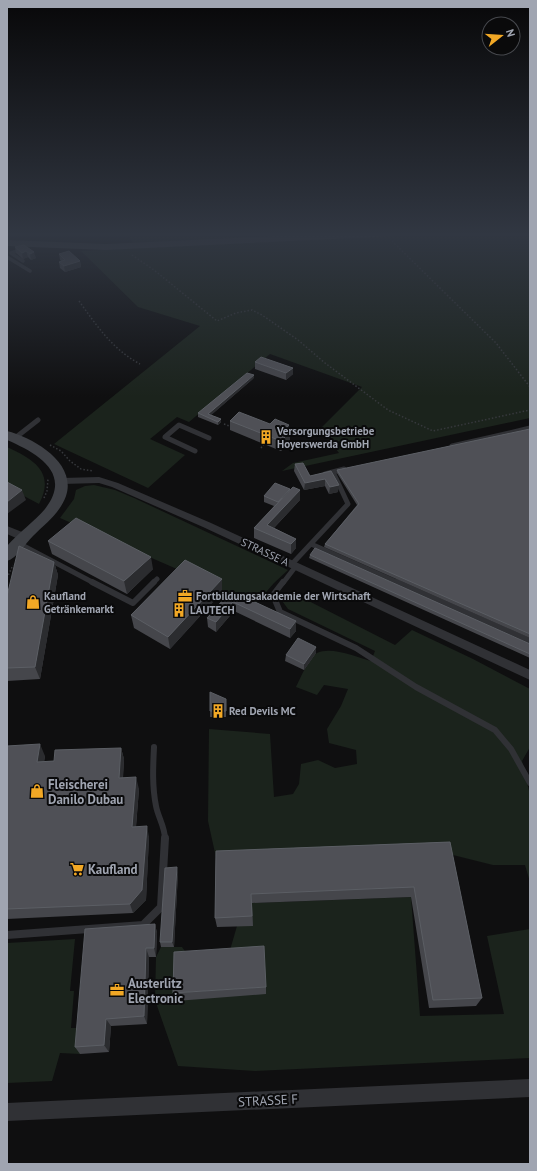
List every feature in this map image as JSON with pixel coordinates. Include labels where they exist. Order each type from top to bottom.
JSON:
[{"type":"main road","points":[[7,556],[20,540],[50,512],[60,495],[62,481],[56,467],[46,455],[11,437]]},
{"type":"street","name":"STRASSE A","points":[[62,481],[99,480],[115,485],[207,525],[530,675]]},
{"type":"street","points":[[7,530],[20,540]]},
{"type":"street","name":"STRASSE F","points":[[7,1112],[530,1088]]},
{"type":"lane","points":[[11,437],[38,420]]},
{"type":"lane","points":[[195,451],[165,438],[179,425],[209,438]]},
{"type":"lane","points":[[446,447],[530,428]]},
{"type":"lane","points":[[492,437],[502,448]]},
{"type":"lane","points":[[320,475],[348,469]]},
{"type":"lane","points":[[333,472],[348,504],[311,544],[273,595],[280,612],[356,648],[416,687],[495,730],[511,749],[530,783]]},
{"type":"lane","points":[[20,540],[133,603],[157,579]]},
{"type":"lane","points":[[311,544],[530,641]]},
{"type":"lane","points":[[7,935],[143,925],[161,907],[165,833],[156,808],[153,785],[154,747]]},
{"type":"path","points":[[174,288],[217,321],[236,313],[252,310],[262,315],[298,340],[325,363],[388,410],[433,431],[530,410]]},
{"type":"path","points":[[439,288],[496,344],[530,387]]},
{"type":"path","points":[[79,301],[96,324],[118,349],[126,356],[140,364]]},
{"type":"path","points":[[224,424],[233,428]]},
{"type":"path","points":[[260,448],[264,444]]},
{"type":"path","points":[[44,500],[47,491],[48,479],[46,474]]},
{"type":"shaded area","points":[[118,288],[530,288],[530,418],[282,471],[293,463],[339,453],[320,429],[362,387],[270,354],[189,422],[177,417],[150,439],[185,455],[148,488],[54,444],[200,326],[138,307]]},
{"type":"shaded area","points":[[7,447],[33,462],[43,475],[45,483],[44,493],[39,504],[7,487]]},
{"type":"shaded area","points":[[94,485],[115,490],[134,498],[288,570],[274,583],[254,606],[186,573],[60,518],[74,499],[76,490],[85,486]]},
{"type":"shaded area","points":[[295,594],[395,645],[412,630],[473,659],[530,689],[530,747],[522,761],[530,795],[530,882],[525,865],[493,865],[445,853],[217,862],[208,821],[209,729],[270,734],[274,797],[293,794],[299,784],[301,764],[318,760],[335,768],[357,764],[356,750],[329,743],[327,729],[341,706],[348,689],[324,685],[317,695],[296,687],[308,663],[317,653],[323,651],[337,651],[371,661],[375,651],[288,609],[280,598]]},
{"type":"shaded area","points":[[411,897],[420,1016],[504,1014],[487,936],[530,929],[530,1058],[255,1071],[178,1066],[155,1000],[156,957],[161,947],[182,947],[191,960],[228,957],[237,926],[252,903]]},
{"type":"shaded area","points":[[75,939],[70,991],[74,991],[71,1028],[82,1028],[80,1054],[60,1053],[52,1081],[7,1083],[7,943]]},
{"type":"building","points":[[261,357],[293,368],[286,373],[255,362]]},
{"type":"building","points":[[247,373],[254,375],[208,414],[221,419],[218,422],[198,413]]},
{"type":"building","points":[[239,412],[270,424],[275,419],[289,425],[284,430],[290,432],[281,441],[230,421]]},
{"type":"building","points":[[530,429],[530,634],[325,544],[359,504],[337,470]]},
{"type":"building","points":[[303,463],[310,476],[331,471],[339,485],[330,487],[325,479],[305,483],[295,464]]},
{"type":"building","points":[[7,482],[22,490],[7,502]]},
{"type":"building","points":[[275,483],[290,489],[278,502],[264,496]]},
{"type":"building","points":[[293,487],[300,490],[267,525],[296,539],[291,544],[254,528]]},
{"type":"building","points":[[76,518],[151,557],[124,581],[48,541]]},
{"type":"building","name":"Kaufland Getränkemarkt","points":[[19,546],[54,562],[35,667],[7,668],[7,596]]},
{"type":"building","points":[[315,548],[530,644],[530,654],[310,555]]},
{"type":"building","name":"LAUTECH","points":[[185,560],[222,579],[168,637],[131,615]]},
{"type":"building","points":[[231,591],[296,621],[290,629],[233,602],[216,622],[207,618]]},
{"type":"building","points":[[298,638],[316,647],[304,664],[286,655]]},
{"type":"building","points":[[210,692],[226,699],[226,711],[210,711]]},
{"type":"building","name":"Kaufland","points":[[40,744],[37,762],[54,761],[55,750],[121,748],[119,778],[136,777],[132,827],[147,826],[142,890],[130,904],[7,909],[7,746]]},
{"type":"building","points":[[450,842],[482,998],[433,1000],[414,887],[251,894],[252,916],[215,918],[216,851]]},
{"type":"building","points":[[177,867],[172,942],[160,942],[165,868]]},
{"type":"building","name":"Austerlitz Electronic","points":[[155,924],[154,948],[146,948],[144,1016],[106,1019],[104,1045],[75,1047],[85,929]]},
{"type":"building","points":[[264,946],[266,987],[173,993],[174,952]]},
{"type":"place","name":"Versorgungsbetriebe Hoyerswerda GmbH","points":[[266,437]]},
{"type":"place","name":"Fortbildungsakademie der Wirtschaft","points":[[185,596]]},
{"type":"place","name":"Kaufland Getränkemarkt","points":[[33,602]]},
{"type":"place","name":"LAUTECH","points":[[179,610]]},
{"type":"place","name":"Red Devils MC","points":[[218,711]]},
{"type":"place","name":"Fleischerei Danilo Dubau","points":[[37,791]]},
{"type":"place","name":"Kaufland","points":[[77,869]]},
{"type":"place","name":"Austerlitz Electronic","points":[[117,990]]}]
